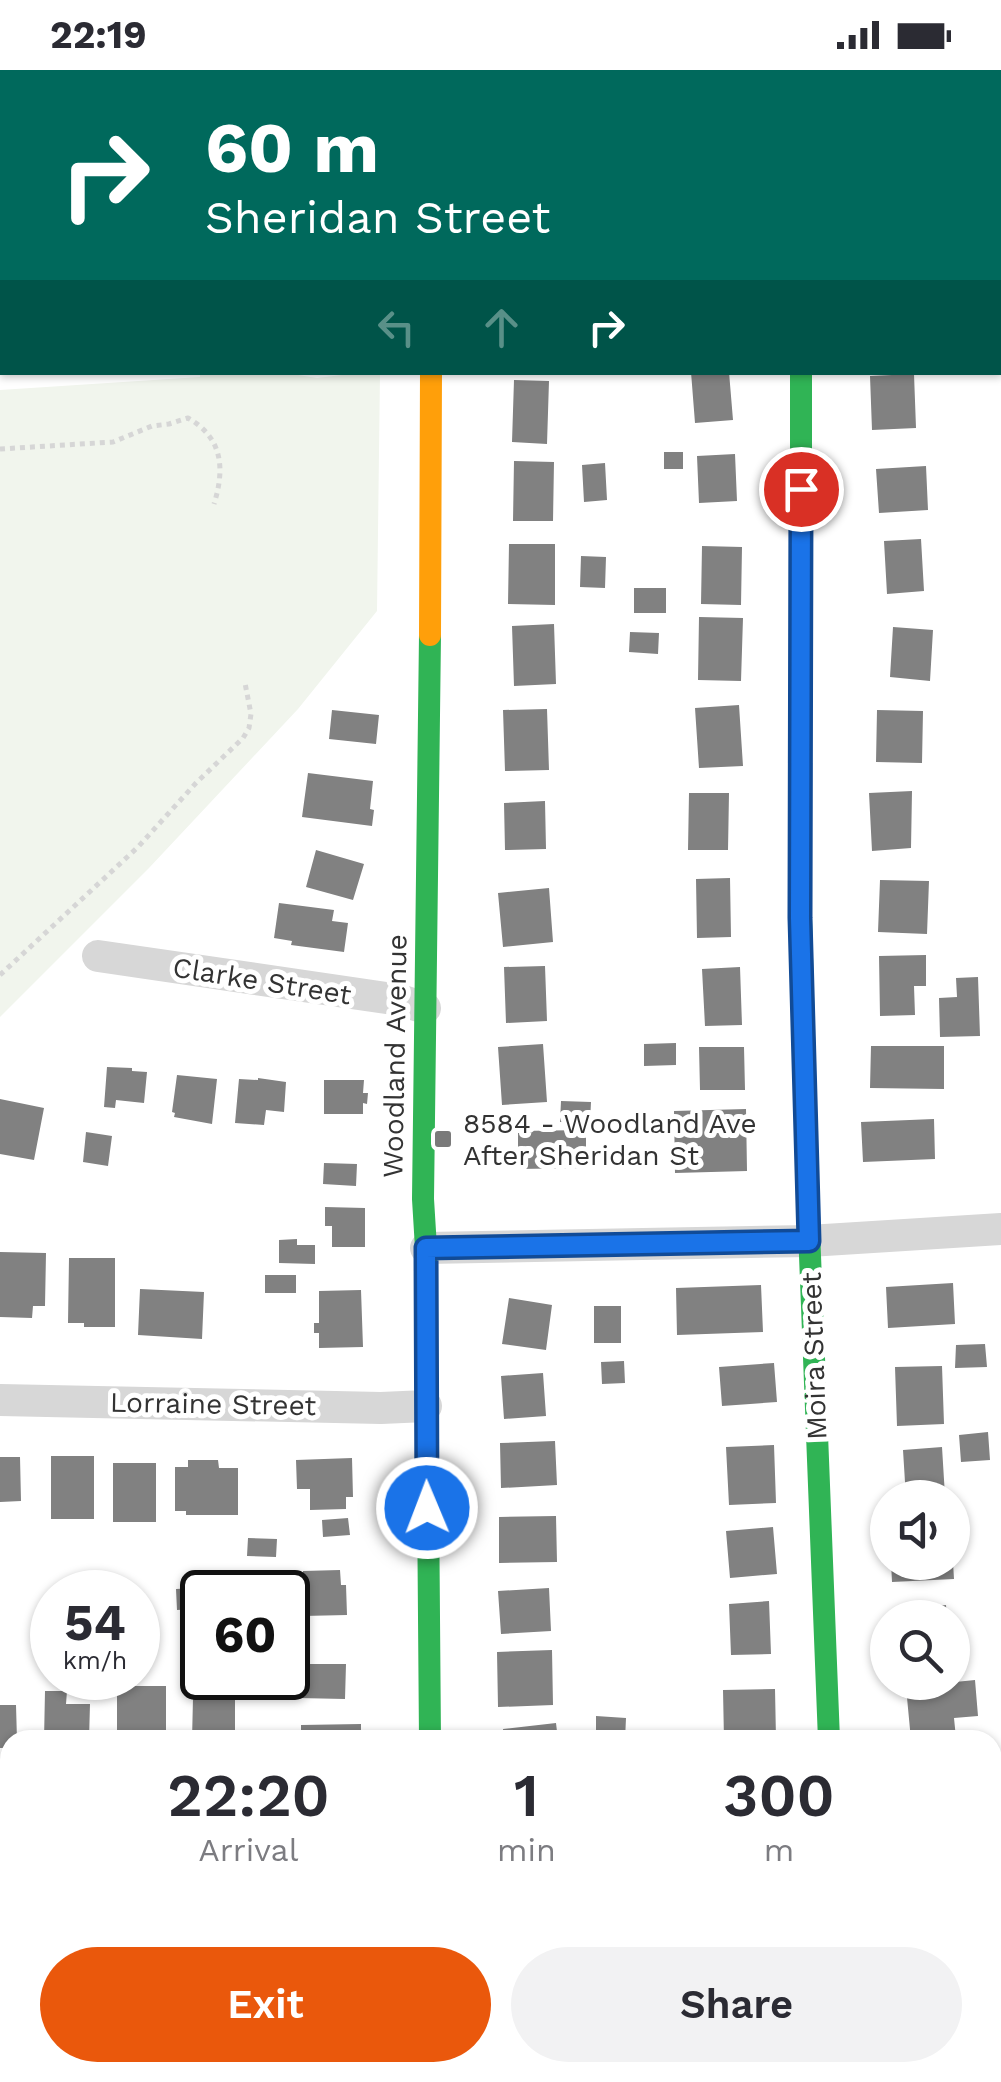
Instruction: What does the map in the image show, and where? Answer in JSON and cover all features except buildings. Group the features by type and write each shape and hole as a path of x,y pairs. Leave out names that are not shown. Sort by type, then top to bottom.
{"main road":[{"name":"Woodland Avenue","path":"430,1730 424,1199 431,375"},
{"name":"Moira Street","path":"801,375 800,918 829,1730"}],"street":[{"name":"Clarke Street","path":"98,956 400,1000 426,1008"},
{"path":"426,1248 809,1241 1001,1229"},
{"name":"Lorraine Street","path":"0,1400 426,1406"}],"path":[{"path":"0,449 113,442 152,426 188,418 204,426 222,470 214,504"},
{"path":"0,975 138,847 196,783 244,738 251,714 245,683"}],"shaded area":[{"path":"380,375 377,611 298,709 149,868 0,1017 0,390 200,377"}],"traffic: fast":[{"path":"801,375 801,918 829,1730"},
{"path":"430,635 423,1199 430,1730"}],"traffic: slow":[{"path":"430,635 431,375"}],"place":[{"name":"8584 - Woodland Ave After Sheridan St","path":"443,1139"}],"route":[{"path":"427,1508 426,1248 809,1241 800,918 801,489"}]}
